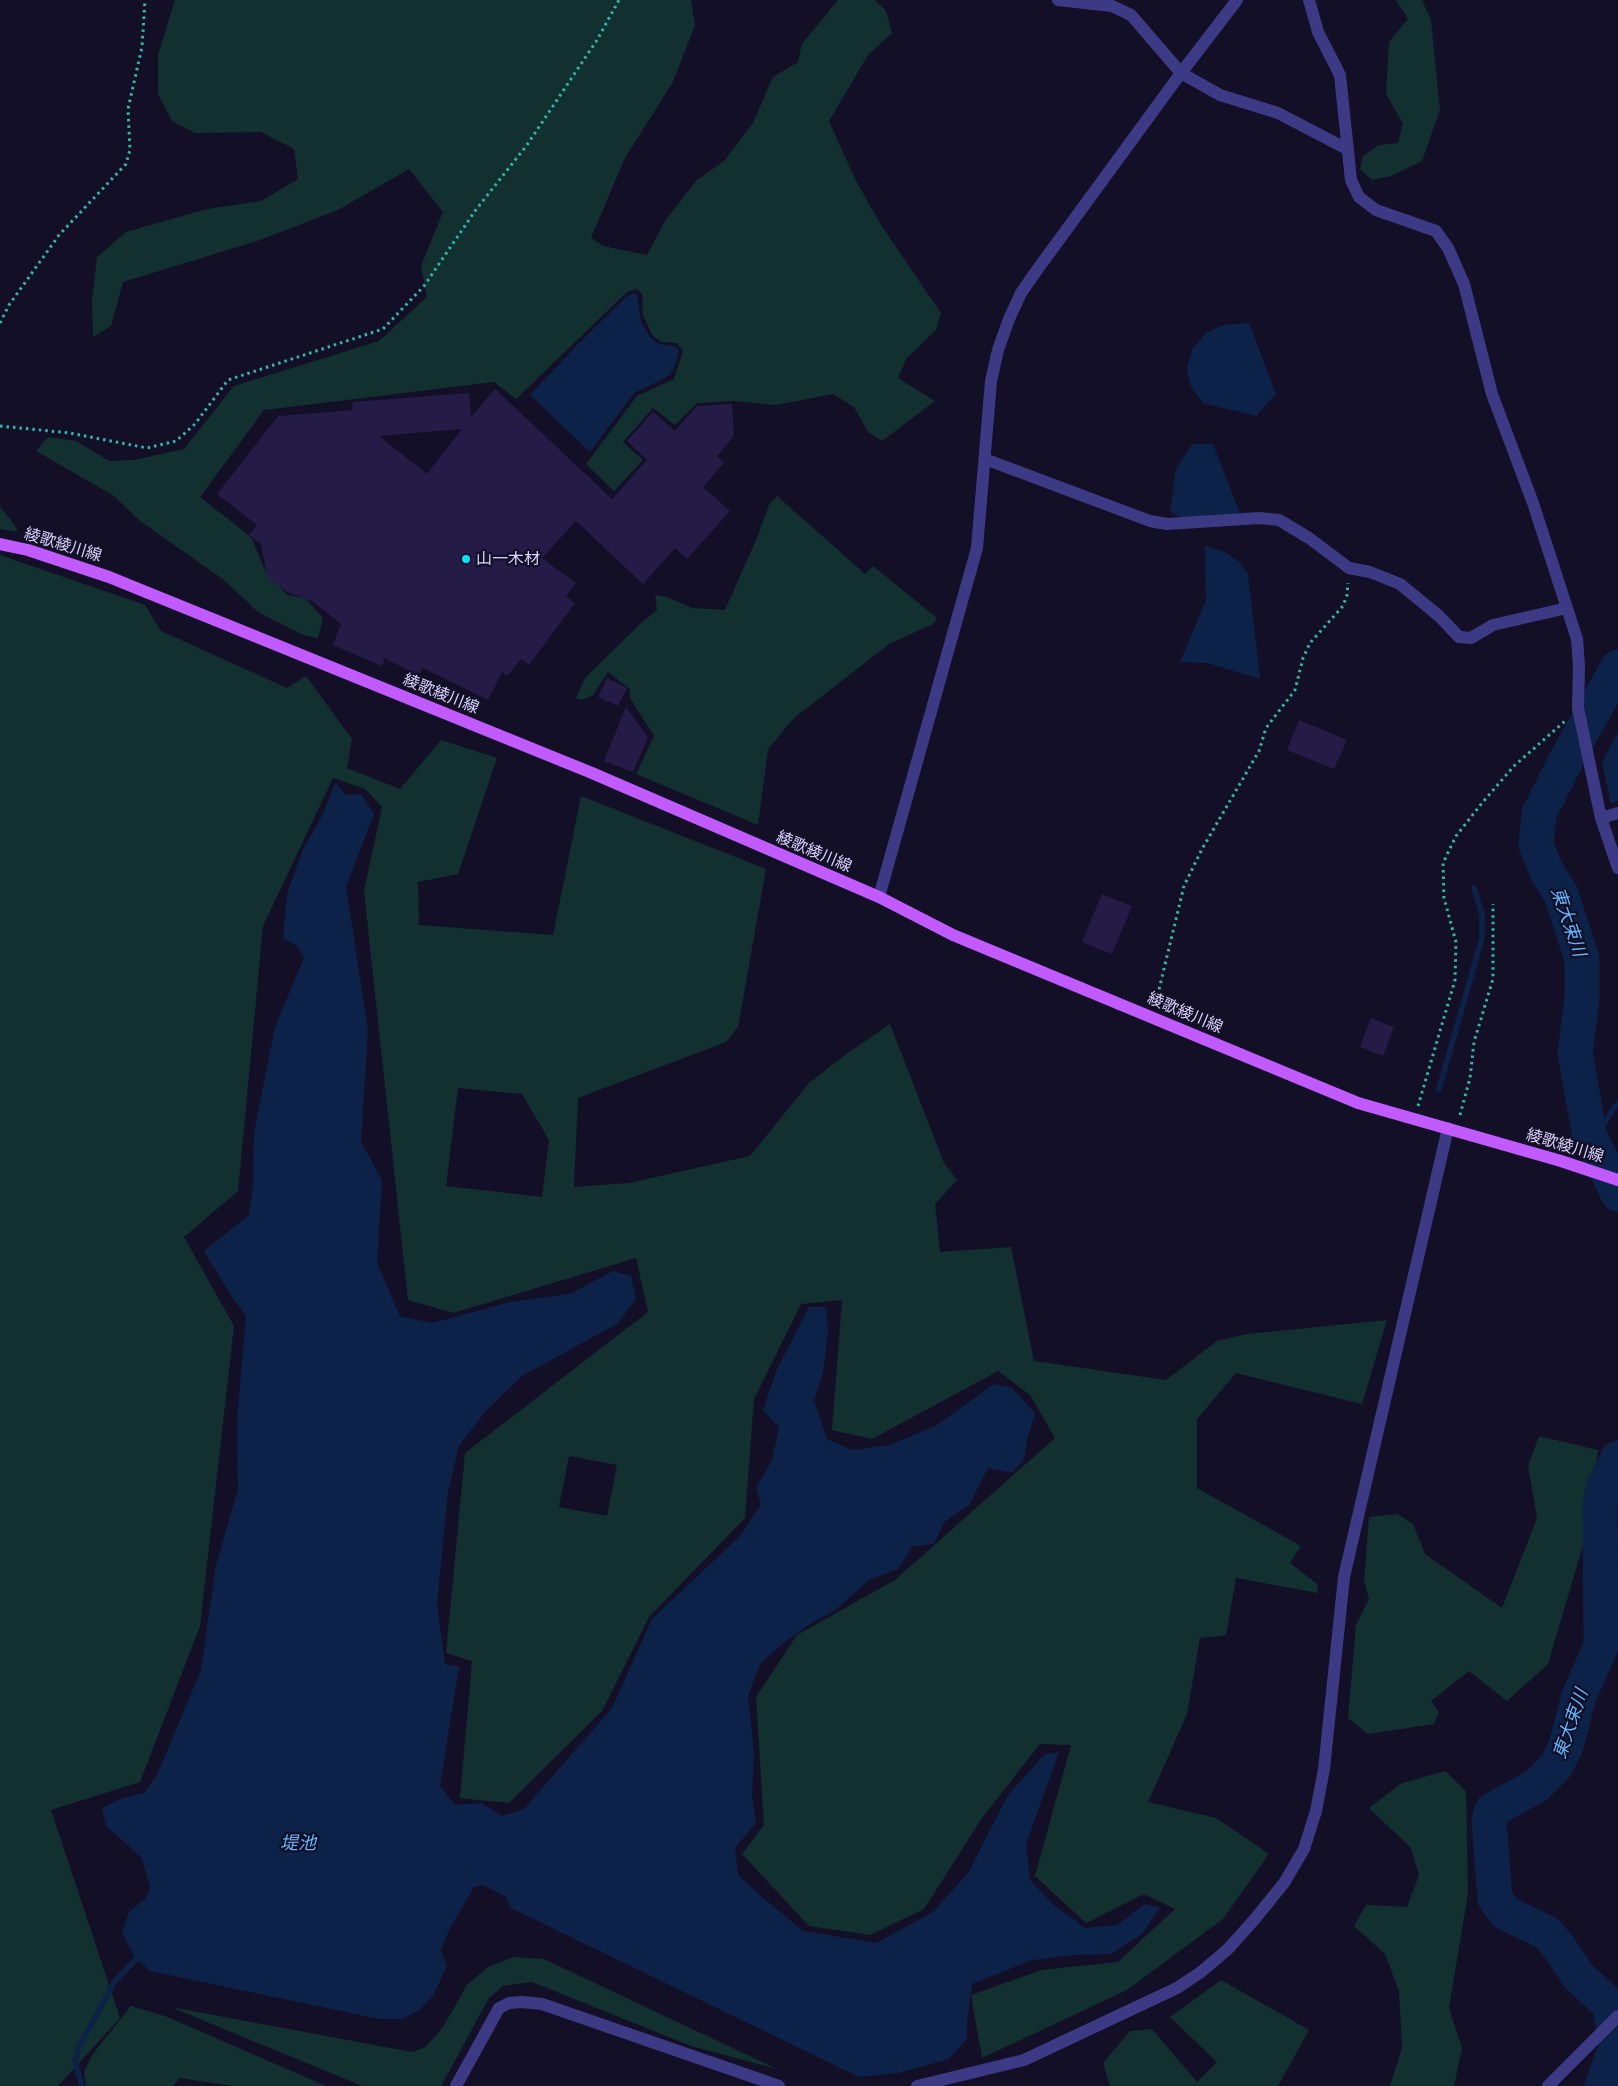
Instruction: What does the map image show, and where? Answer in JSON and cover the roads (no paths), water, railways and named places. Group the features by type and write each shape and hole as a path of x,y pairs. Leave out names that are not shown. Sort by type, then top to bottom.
{"main road":[{"name":"綾歌綾川線","path":"0,544 28,550 109,577 592,773 879,897 953,934 1358,1103 1561,1160 1618,1180"}],"street":[{"path":"1058,0 1112,6 1131,15 1181,73 1220,95 1278,113 1347,150"},
{"path":"879,897 977,548 993,373 998,350 1021,293 1181,73 1237,0"},
{"path":"1309,0 1318,32 1340,75 1351,180 1359,196 1376,210 1436,231 1448,248 1464,284 1492,394 1533,503 1578,648 1579,712 1601,818 1618,868"},
{"path":"986,459 1150,521 1167,524 1260,518 1279,520 1309,538 1349,568 1370,572 1400,584 1439,616 1459,637 1471,638 1492,625 1567,608"},
{"path":"1601,818 1618,813"},
{"path":"917,2086 1024,2060 1177,1988 1201,1972 1228,1949 1284,1883 1304,1849 1316,1811 1324,1769 1344,1577 1452,1130"},
{"path":"456,2086 499,2008 510,2003 522,2002 542,2004 779,2086"},
{"path":"1548,2086 1618,2016"}],"water":[{"path":"634,293 637,295 641,322 650,337 659,344 677,347 679,351 673,371 667,377 634,393 590,452 530,395 575,347 626,297"},
{"path":"1249,323 1276,394 1256,416 1203,403 1191,387 1187,367 1193,348 1206,333 1224,325"},
{"path":"1192,444 1213,444 1240,513 1181,518 1170,511 1176,469"},
{"path":"1205,546 1225,552 1239,562 1248,574 1260,679 1207,663 1180,662 1206,600"},
{"path":"1618,733 1618,801 1611,804 1602,762"},
{"name":"堤池","path":"335,783 346,795 361,794 374,814 346,887 368,1030 361,1142 382,1180 377,1263 400,1316 432,1323 510,1302 570,1294 613,1271 631,1276 636,1299 617,1324 522,1376 485,1412 459,1446 448,1492 437,1603 445,1664 459,1667 440,1786 455,1805 481,1803 502,1816 524,1809 612,1708 652,1619 740,1536 761,1504 756,1488 772,1460 779,1427 763,1410 777,1369 809,1307 826,1307 828,1332 823,1372 814,1401 827,1439 852,1450 890,1445 937,1425 994,1384 1012,1388 1035,1413 1027,1440 1024,1460 1012,1473 988,1468 969,1505 944,1522 934,1544 913,1546 898,1569 869,1580 834,1611 815,1621 783,1643 760,1664 748,1696 754,1752 752,1797 756,1823 735,1848 738,1875 803,1931 876,1943 933,1912 968,1873 1008,1795 1045,1754 1059,1752 1026,1844 1030,1880 1054,1905 1085,1928 1117,1925 1145,1904 1160,1908 1142,1934 1111,1954 1072,1955 1032,1960 972,1984 967,2022 967,2039 949,2059 898,2073 859,2077 511,1908 505,1896 483,1885 474,1887 449,1930 441,1950 447,1966 433,1996 419,2010 402,2019 379,2019 150,1971 135,1957 122,1933 129,1912 146,1898 150,1888 142,1858 106,1826 102,1808 123,1798 144,1793 157,1775 201,1670 216,1565 238,1489 237,1421 246,1316 204,1251 249,1215 253,1186 254,1133 275,1027 304,958 297,946 283,938 287,894 303,849 323,814"}],"waterway":[{"name":"東大束川","path":"1618,667 1565,762 1539,814 1536,845 1547,872 1561,894 1582,959 1582,999 1575,1053 1590,1137 1618,1194"},
{"path":"1439,1089 1482,938 1482,914 1474,888"},
{"path":"1590,1137 1604,1124 1618,1104"},
{"name":"東大束川","path":"1602,2086 1616,2047 1610,2005 1578,1976 1559,1947 1547,1933 1506,1913 1495,1899 1489,1821 1492,1810 1536,1786 1556,1766 1566,1746 1579,1696 1601,1646 1600,1505 1603,1488 1618,1458"},
{"path":"1602,1627 1618,1631"},
{"path":"82,2086 75,2062 78,2049 115,1981 141,1954"}],"place":[{"name":"山一木材","path":"466,559"}]}
